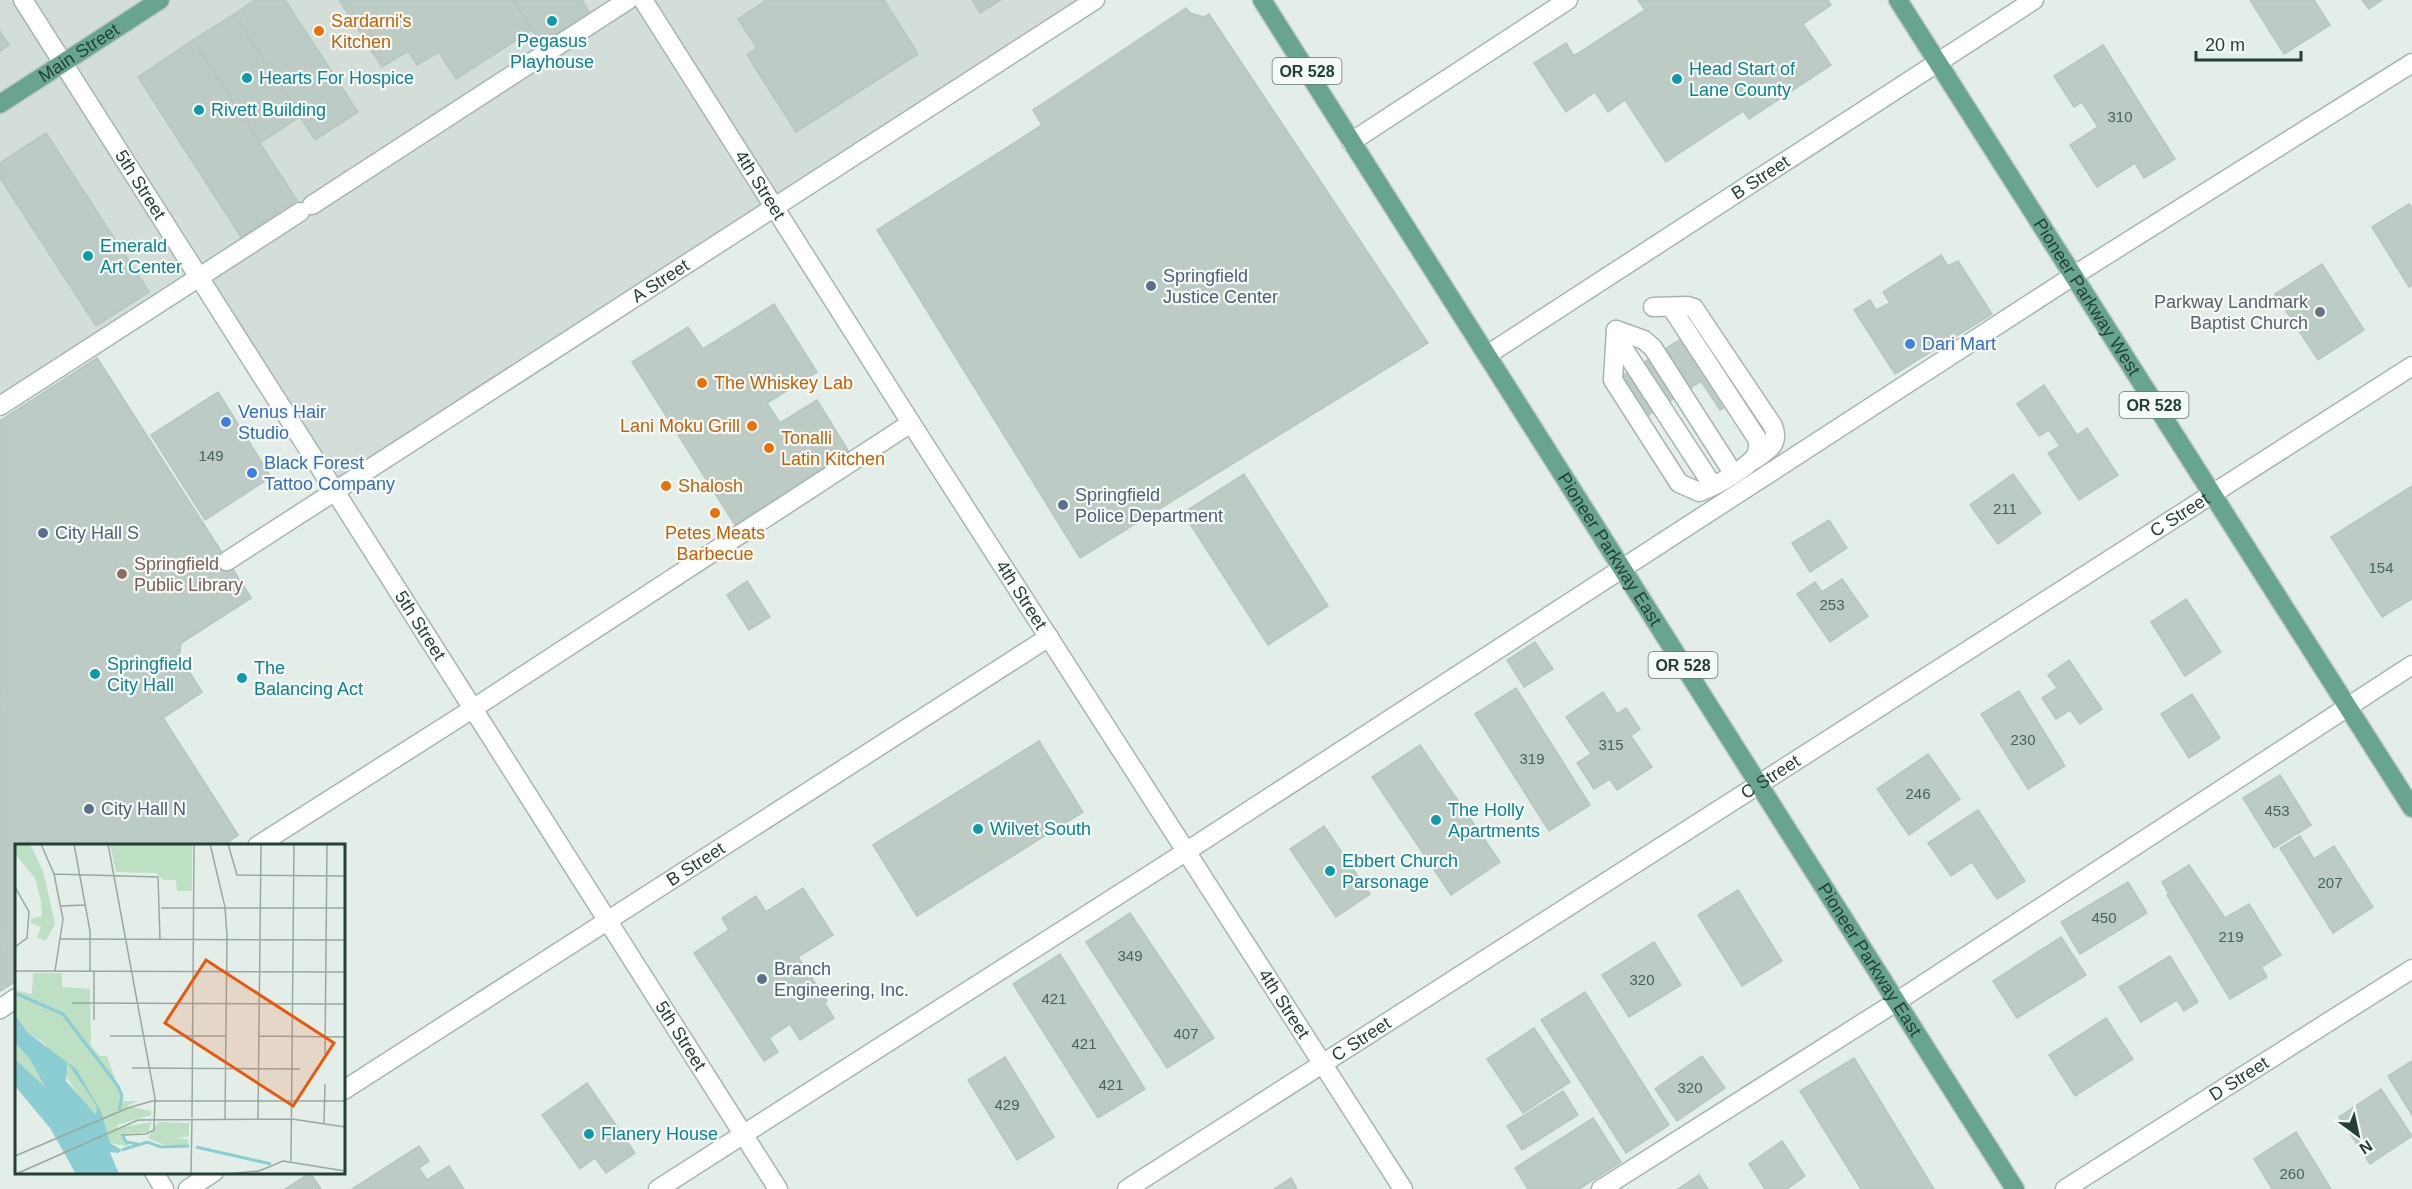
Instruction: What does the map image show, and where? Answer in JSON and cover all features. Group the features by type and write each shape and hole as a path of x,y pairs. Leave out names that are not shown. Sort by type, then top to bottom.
{"main road":[{"name":"Main Street","path":"0,104 160,0"},
{"name":"Pioneer Parkway East","path":"1262,0 2015,1189"},
{"name":"Pioneer Parkway West","path":"1898,0 2412,808"}],"street":[{"name":"5th Street","path":"23,0 778,1189"},
{"path":"0,406 628,0"},
{"name":"4th Street","path":"643,0 911,423 1403,1189"},
{"name":"A Street","path":"227,561 1095,0"},
{"path":"1351,142 1568,0"},
{"name":"B Street","path":"1487,355 2034,0"},
{"path":"658,1189 1623,570 2073,276 2412,63"},
{"path":"1616,330 1613,380 1679,483 1699,492 1713,486 1754,459 1759,451 1758,440 1752,428 1662,307"},
{"path":"1616,330 1644,340 1653,348 1733,473"},
{"path":"1616,330 1623,348 1713,486"},
{"name":"C Street","path":"1127,1189 2412,366"},
{"path":"259,844 474,708 911,423"},
{"name":"B Street","path":"345,1089 1049,637"},
{"path":"1601,1189 1896,1002 2412,665"},
{"name":"D Street","path":"2065,1189 2412,969"},
{"path":"0,1009 15,999"},
{"path":"155,1174 164,1189"},
{"path":"189,1189 212,1174"}],"shaded area":[{"path":"0,0 1098,0 336,490 200,278 0,406"}],"building":[{"path":"255,0 285,0 358,112 315,140 234,14"},
{"path":"339,0 514,0 532,30 456,79 439,52 417,65 408,51 382,67"},
{"name":"Pegasus Playhouse","path":"514,0 582,0 590,13 541,44"},
{"path":"767,0 884,0 918,54 796,132 747,55 757,48 738,19"},
{"path":"972,0 1001,0 980,13"},
{"name":"Head Start of Lane County","path":"1638,0 1828,0 1831,5 1803,24 1831,65 1749,119 1743,111 1666,162 1625,100 1608,112 1595,92 1566,112 1534,63 1566,43 1574,56 1645,10"},
{"path":"2250,0 2314,0 2330,25 2284,54"},
{"path":"2362,0 2382,0 2369,9"},
{"name":"Springfield Justice Center","path":"1186,8 1190,13 1204,17 1209,14 1428,343 1080,558 877,230 1042,125 1033,110"},
{"name":"Hearts For Hospice","path":"234,14 301,116 260,143 193,40"},
{"path":"0,31 9,45 0,51"},
{"name":"Rivett Building","path":"193,40 297,200 241,237 138,77"},
{"path":"2103,45 2175,159 2144,178 2135,163 2097,187 2070,145 2098,127 2082,102 2074,107 2054,76"},
{"name":"Emerald Art Center","path":"46,133 149,292 96,326 0,178 0,163"},
{"path":"2409,204 2412,208 2412,285 2409,287 2372,227"},
{"name":"Dari Mart","path":"1941,255 1948,266 1958,261 1992,314 1895,374 1854,310 1870,300 1876,310 1890,303 1883,292"},
{"name":"Parkway Landmark Baptist Church","path":"2322,264 2364,330 2318,360 2275,294"},
{"path":"774,304 817,372 767,403 780,423 817,400 849,452 735,525 632,362 688,327 703,349"},
{"path":"1703,325 1747,394 1720,410 1701,381 1644,418 1619,378"},
{"name":"Springfield City Hall","path":"97,358 251,598 181,643 179,656 202,692 163,718 238,835 225,844 15,844 15,982 0,991 0,421"},
{"name":"Springfield City Hall","path":"97,358 251,598 181,643 179,656 202,692 163,718 238,835 225,844 15,844 15,982 0,991 0,421"},
{"path":"2044,385 2077,435 2087,428 2118,475 2079,500 2048,453 2060,446 2049,430 2039,436 2017,404"},
{"path":"218,392 271,477 205,520 151,435"},
{"path":"1244,474 1328,606 1268,645 1183,513"},
{"path":"2013,474 2041,513 1998,544 1970,505"},
{"path":"2412,486 2412,599 2382,617 2331,537"},
{"path":"1829,520 1847,548 1810,572 1792,543"},
{"path":"1842,579 1868,616 1830,642 1797,594 1815,582 1822,592"},
{"path":"747,581 770,617 749,630 727,595"},
{"path":"2186,599 2221,652 2185,676 2151,622"},
{"path":"1535,642 1553,669 1524,687 1507,660"},
{"path":"2069,660 2102,709 2080,724 2070,710 2056,719 2042,698 2057,688 2048,675"},
{"path":"1516,688 1590,805 1549,831 1475,714"},
{"path":"2019,691 2065,766 2028,789 1981,714"},
{"path":"1603,692 1617,714 1626,708 1640,729 1631,736 1652,767 1617,790 1610,779 1594,789 1577,763 1591,754 1566,717"},
{"path":"2192,694 2220,738 2189,758 2161,714"},
{"name":"Wilvet South","path":"1039,741 1083,812 917,916 873,845"},
{"name":"The Holly Apartments","path":"1420,745 1500,862 1451,895 1372,777"},
{"path":"1928,754 1960,799 1909,835 1877,789"},
{"path":"2280,775 2311,825 2274,848 2243,798"},
{"path":"1978,810 2025,881 1997,899 1972,862 1951,876 1928,843"},
{"name":"Ebbert Church Parsonage","path":"1324,826 1370,894 1336,917 1290,849"},
{"path":"2300,836 2314,859 2334,846 2373,907 2333,933 2280,848"},
{"path":"2189,865 2225,918 2249,904 2281,955 2261,967 2267,977 2230,999 2167,895 2169,894 2162,882"},
{"path":"2128,882 2147,913 2080,954 2061,922"},
{"name":"Branch Engineering, Inc.","path":"803,888 833,935 798,957 827,1001 824,1002 834,1018 800,1040 790,1024 769,1038 778,1052 764,1061 694,953 729,930 722,918 756,896 766,912"},
{"path":"1738,890 1782,961 1742,986 1698,915"},
{"path":"1130,913 1214,1038 1167,1068 1086,942"},
{"path":"2061,937 2086,975 2017,1018 1993,981"},
{"path":"1654,942 1681,985 1629,1017 1602,975"},
{"path":"1060,954 1145,1089 1098,1118 1013,984"},
{"path":"2170,956 2198,1002 2184,1011 2177,1000 2141,1022 2119,987"},
{"path":"1585,992 1669,1125 1626,1153 1541,1020"},
{"path":"2106,1018 2133,1059 2075,1096 2049,1055"},
{"path":"1534,1028 1570,1082 1523,1113 1487,1059"},
{"path":"1702,1056 1725,1088 1677,1121 1655,1089"},
{"path":"1005,1057 1054,1137 1017,1160 968,1080"},
{"path":"1854,1058 1934,1189 1861,1189 1800,1091"},
{"path":"2412,1061 2412,1115 2388,1076"},
{"name":"Flanery House","path":"587,1083 635,1153 606,1173 595,1158 580,1169 542,1115"},
{"path":"2381,1089 2412,1136 2370,1164 2339,1117"},
{"path":"1563,1091 1578,1115 1522,1150 1507,1126"},
{"path":"1593,1118 1621,1162 1579,1189 1528,1189 1515,1168"},
{"path":"2296,1132 2331,1189 2272,1189 2254,1159"},
{"path":"1782,1141 1805,1176 1787,1189 1765,1189 1749,1164"},
{"path":"419,1146 429,1161 419,1168 427,1180 449,1166 464,1189 352,1189"},
{"path":"311,1174 321,1189 285,1189"},
{"path":"1699,1175 1708,1189 1678,1189"},
{"path":"1291,1178 1297,1189 1274,1189"}],"tunnel":[{"path":"0,706 227,561"},
{"path":"0,930 15,954"}],"place":[{"name":"Pegasus Playhouse","path":"552,21"},
{"name":"Sardarni's Kitchen","path":"319,31"},
{"name":"Hearts For Hospice","path":"247,78"},
{"name":"Head Start of Lane County","path":"1677,79"},
{"name":"Rivett Building","path":"199,110"},
{"name":"Emerald Art Center","path":"88,256"},
{"name":"Springfield Justice Center","path":"1151,286"},
{"name":"Parkway Landmark Baptist Church","path":"2320,312"},
{"name":"Dari Mart","path":"1910,344"},
{"name":"The Whiskey Lab","path":"702,383"},
{"name":"Venus Hair Studio","path":"226,422"},
{"name":"Lani Moku Grill","path":"752,426"},
{"name":"Tonalli Latin Kitchen","path":"769,448"},
{"name":"Black Forest Tattoo Company","path":"252,473"},
{"name":"Shalosh","path":"666,486"},
{"name":"Springfield Police Department","path":"1063,505"},
{"name":"Petes Meats Barbecue","path":"715,513"},
{"name":"City Hall S","path":"43,533"},
{"name":"Springfield Public Library","path":"122,574"},
{"name":"Springfield City Hall","path":"95,674"},
{"name":"The Balancing Act","path":"242,678"},
{"name":"City Hall N","path":"89,809"},
{"name":"The Holly Apartments","path":"1436,820"},
{"name":"Wilvet South","path":"978,829"},
{"name":"Ebbert Church Parsonage","path":"1330,871"},
{"name":"Branch Engineering, Inc.","path":"762,979"},
{"name":"Flanery House","path":"589,1134"}]}
